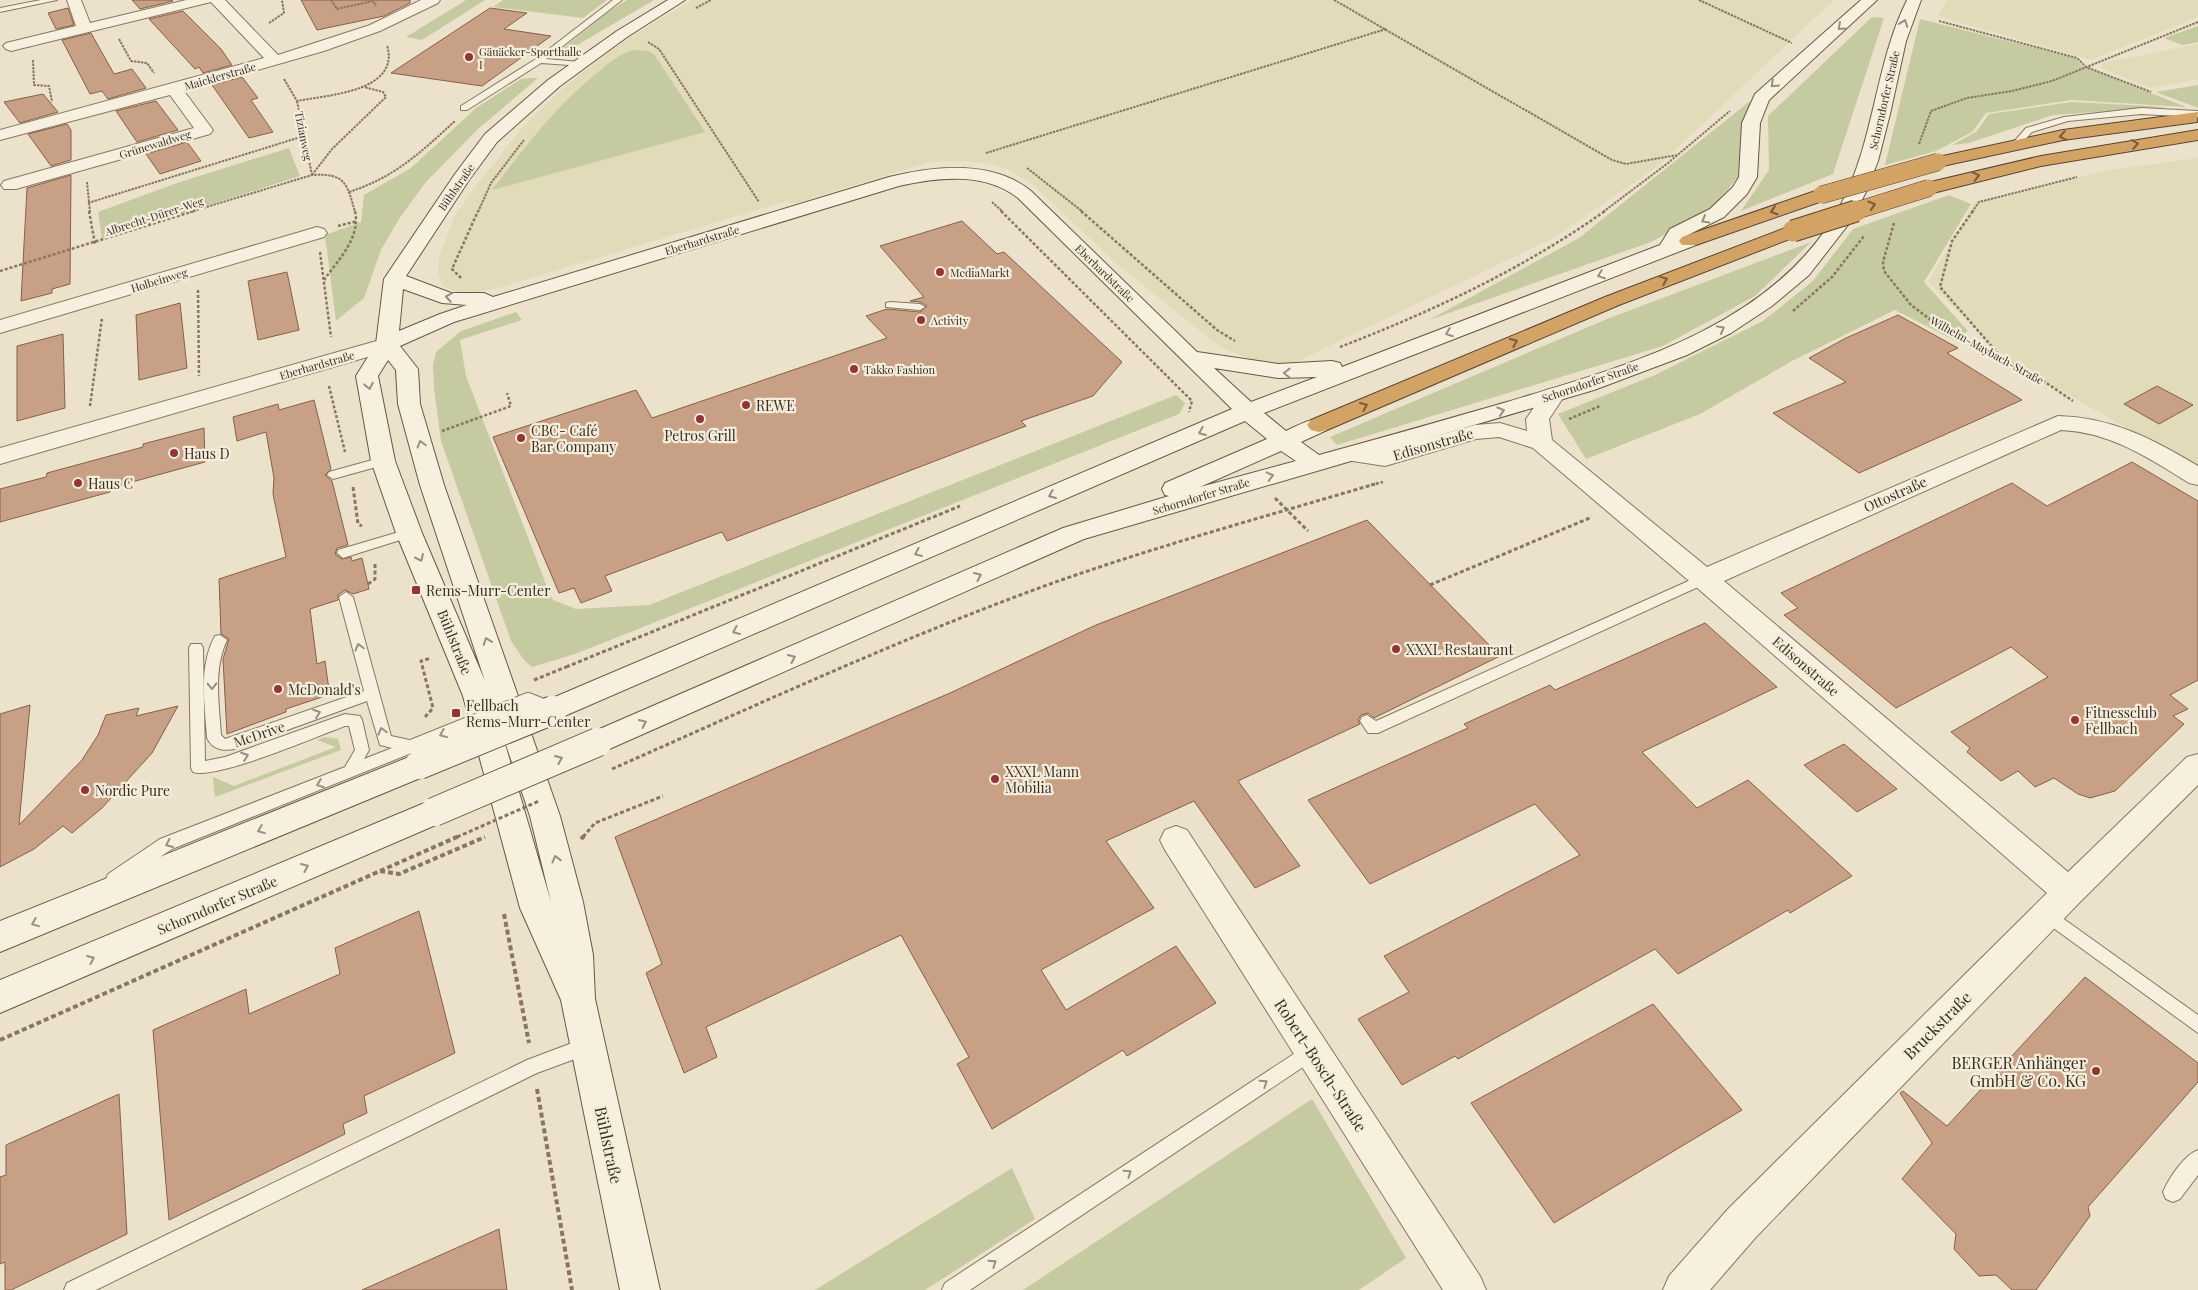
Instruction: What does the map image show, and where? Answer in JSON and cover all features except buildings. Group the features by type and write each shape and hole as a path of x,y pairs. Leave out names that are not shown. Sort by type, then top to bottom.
{"highway":[{"path":"1689,241 1820,195 1938,162 2016,144 2198,115"},
{"path":"1319,425 1612,301 1793,231 1929,188 2041,161 2198,136"}],"main road":[{"path":"74,0 85,29"},
{"path":"11,46 205,0"},
{"path":"217,0 274,61"},
{"name":"Maicklerstraße","path":"0,135 274,61 375,28 433,0"},
{"name":"Bühlstraße","path":"578,1000 536,908 477,696 410,533 383,461 367,376 387,344 394,279 461,178 491,138 509,120 580,64 622,34 678,0"},
{"path":"1663,251 1677,233 1717,213 1740,190 1748,177 1751,123 1761,98 1794,66 1812,53 1870,0"},
{"name":"Schorndorfer Straße","path":"0,997 598,742 1072,534 1256,479 1354,455 1554,395 1678,352 1702,340 1756,308 1803,270 1835,232 1867,168 1898,41 1914,0"},
{"name":"Grünewaldweg","path":"10,185 204,130 170,90"},
{"name":"Eberhardstraße","path":"0,456 387,344 447,318 895,181 924,174 953,172 993,178 1012,184 1246,412 1282,441 1316,464"},
{"name":"Holbeinweg","path":"0,327 317,233"},
{"path":"0,937 70,909 417,755 553,710 580,699 1246,412 1689,241"},
{"path":"394,279 449,298 477,300 532,292"},
{"name":"Bühlstraße","path":"387,344 406,368 409,404 432,484 503,687 545,816 567,902 576,955 578,1000 640,1290"},
{"path":"1190,356 1275,372 1293,373 1387,357"},
{"path":"1541,443 1537,419 1554,395"},
{"name":"Ottostraße","path":"1704,579 2048,426 2067,423 2090,425"},
{"path":"1072,534 1319,425"},
{"path":"2090,425 2133,438 2198,477"},
{"name":"Edisonstraße","path":"1354,455 1385,458 1475,432 1500,430 1541,443 1704,579 2058,903"},
{"name":"Bruckstraße","path":"1683,1290 1742,1223 2058,903 2198,766"},
{"name":"Robert-Bosch-Straße","path":"1176,840 1466,1290"},
{"path":"0,1013 46,978"}],"lane":[{"path":"0,10 53,0"},
{"path":"464,108 539,61 618,0"},
{"path":"539,61 580,64"},
{"path":"890,305 920,308"},
{"path":"333,475 383,461"},
{"path":"343,553 410,533"},
{"path":"1367,721 1373,729 1704,579"},
{"path":"346,597 385,741 417,755"},
{"name":"McDrive","path":"220,640 214,648 212,674 214,738 223,745 235,743 372,694"},
{"path":"196,648 198,768 226,764 345,720 356,720 362,750 350,773"},
{"path":"70,909 166,844 350,773 417,755"},
{"path":"2058,903 2198,1025"},
{"path":"74,1290 533,1066 588,1046"},
{"path":"952,1290 1312,1051"},
{"path":"2173,1192 2198,1159"}],"path":[{"path":"247,31 281,16 284,9 282,0"},
{"path":"331,0 337,9 373,1 380,11 398,18"},
{"path":"694,10 711,0"},
{"path":"1334,0 1612,160 1626,164 1678,155 1559,242 1408,321 1336,348"},
{"path":"1699,0 1800,46"},
{"path":"1939,21 2077,58 2086,67 2157,94"},
{"path":"1918,146 1931,111 1967,98 2012,91 2052,81 2198,22"},
{"path":"111,23 131,62 147,63 170,90"},
{"name":"Tizianweg","path":"297,100 364,87 383,74 391,54 386,43 375,28"},
{"path":"994,156 986,153 1386,29"},
{"path":"642,39 659,49 772,218"},
{"path":"31,42 34,85 49,86 56,121"},
{"name":"Tizianweg","path":"274,61 297,100 312,175 340,176 348,184 357,221 347,247 323,280"},
{"path":"312,175 332,148 386,97 383,92 364,87"},
{"path":"88,203 304,136"},
{"path":"464,283 452,269 491,183 526,138"},
{"path":"87,164 88,203 95,244"},
{"path":"1020,165 1033,170 1217,330 1241,345"},
{"name":"Albrecht-Dürer-Weg","path":"0,271 95,244 312,175"},
{"path":"2003,360 1940,287 1952,240 1979,202 2078,177"},
{"path":"990,199 1192,401 1188,415"},
{"name":"Wilhelm-Maybach-Straße","path":"1896,214 1884,262 1884,272 1911,305 1931,320 2039,378 2071,399 2087,416 2090,425"},
{"path":"317,233 331,337"},
{"path":"198,268 199,382"},
{"path":"88,414 105,296"},
{"path":"434,433 511,406 507,393"},
{"path":"566,666 969,502"},
{"path":"610,770 917,635 1137,553 1286,508 1308,531"},
{"path":"1430,585 1586,520"},
{"path":"368,584 375,579"},
{"path":"433,708 420,662 431,658 435,667"},
{"path":"595,823 663,796"},
{"path":"0,1040 548,797"},
{"path":"481,817 489,844"},
{"path":"380,871 399,874 486,836"},
{"path":"504,912 572,1290"}],"shaded area":[{"path":"692,0 1834,0 1657,167 1553,238 1288,366 1263,364 1220,347 1118,265 1032,184 1010,170 992,164 965,161 930,162 793,204 787,201 498,288 468,293 451,290 443,286 438,275 439,257 454,217 520,130 566,85 627,39"},
{"path":"1947,0 2198,0 2198,17 2091,60 1937,16"},
{"path":"2198,44 2198,79 2151,88 2101,68 2103,63"},
{"path":"2198,158 2198,469 2008,360 1928,282 1974,203 2104,171"}],"green space":[{"path":"466,0 485,0 422,40 406,37"},
{"path":"503,0 607,0 583,18 493,7"},
{"path":"627,0 654,0 574,47 561,50 605,14"},
{"path":"1872,17 1884,18 1833,174 1741,211 1769,170 1768,116"},
{"path":"1920,19 2075,58 2082,66 1954,89 2083,66 2186,107 2071,100 1986,113 1972,132 1936,151 1885,165"},
{"path":"2198,26 2198,42 2182,45 2164,38"},
{"path":"632,50 647,51 654,54 705,132 492,190 528,143 567,100 609,63"},
{"path":"538,78 477,130 425,183 399,219 381,250 364,298 336,321 325,235 361,222 364,195 411,168 476,108 521,79"},
{"path":"2198,85 2198,108 2156,92"},
{"path":"1750,101 1738,177 1713,208 1651,242 1429,320 1579,238"},
{"path":"2071,102 2167,107 2053,115 1969,143 1952,145 1976,132 1989,114"},
{"path":"289,148 300,176 102,239 98,212 177,183"},
{"path":"1949,195 1971,204 1924,282 1968,331 1954,340 1895,310 1792,361 1700,414 1586,459 1558,414 1655,375 1763,321 1813,281 1853,229"},
{"path":"1811,242 1755,296 1663,346 1337,445 1330,437 1607,319"},
{"path":"516,312 522,320 460,340 466,376 549,592 553,600 576,609 649,605 1176,395 1185,403 1179,414 575,654 532,667 524,660 511,641 441,441 434,388 433,364 436,352 461,331"},
{"path":"325,737 338,739 341,750 215,797 213,777 234,786 336,747 317,740"},
{"path":"1312,1099 1406,1258 1359,1290 1023,1290"},
{"path":"1012,1168 1035,1219 925,1290 815,1290"}],"place":[{"name":"Gäuäcker-Sporthalle I","path":"469,57"},
{"name":"MediaMarkt","path":"940,272"},
{"name":"Activity","path":"921,320"},
{"name":"Takko Fashion","path":"854,369"},
{"name":"REWE","path":"746,405"},
{"name":"Petros Grill","path":"700,419"},
{"name":"CBC- Café Bar Company","path":"521,438"},
{"name":"Haus D","path":"174,453"},
{"name":"Haus C","path":"78,483"},
{"name":"Rems-Murr-Center","path":"416,590"},
{"name":"XXXL Restaurant","path":"1396,649"},
{"name":"McDonald's","path":"278,689"},
{"name":"Fellbach Rems-Murr-Center","path":"456,713"},
{"name":"Fitnessclub Fellbach","path":"2075,720"},
{"name":"XXXL Mann Mobilia","path":"995,779"},
{"name":"Nordic Pure","path":"85,790"},
{"name":"BERGER Anhänger GmbH & Co. KG","path":"2096,1071"}]}
